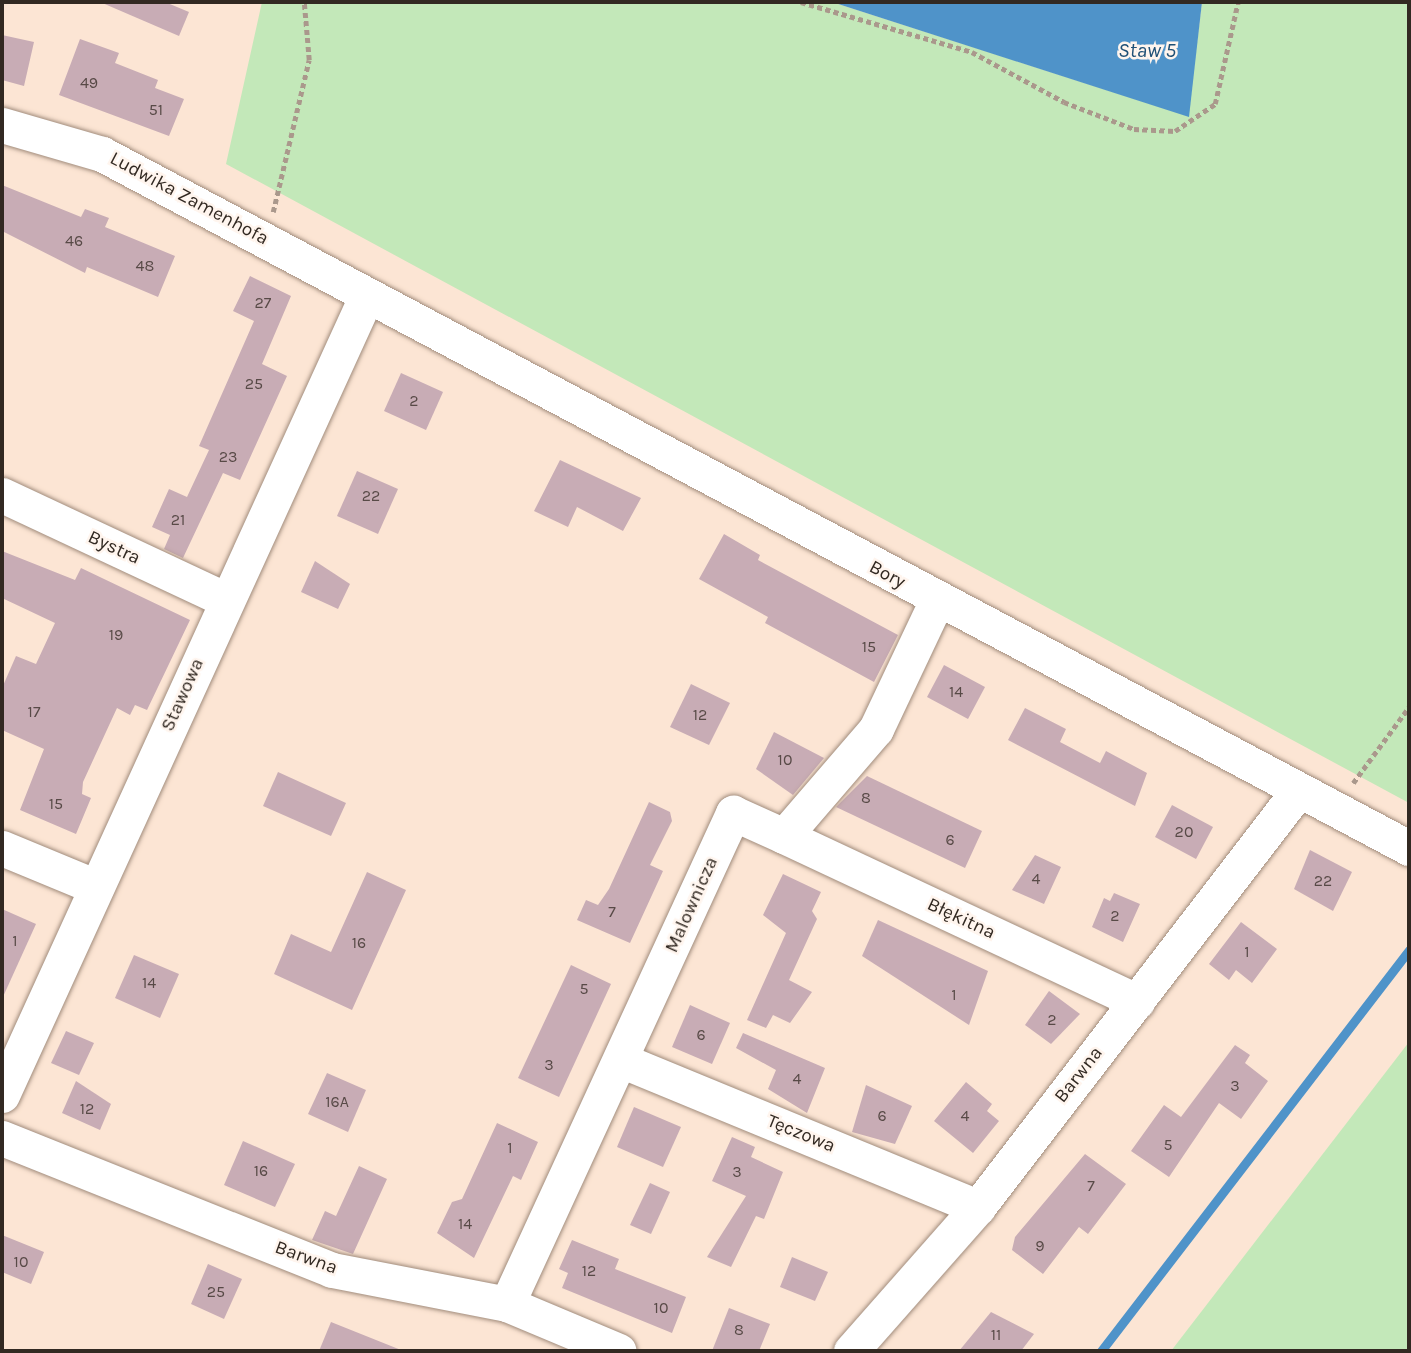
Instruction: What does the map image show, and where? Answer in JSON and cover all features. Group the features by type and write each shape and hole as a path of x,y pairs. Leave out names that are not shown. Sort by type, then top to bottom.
{"street":[{"name":"Ludwika Zamenhofa","path":"2,124 102,154 367,295"},
{"name":"Stawowa","path":"2,1095 367,295"},
{"name":"Bory","path":"367,295 936,602 1409,848"},
{"name":"Bystra","path":"2,495 226,600"},
{"path":"784,836 876,729 936,602"},
{"name":"Barwna","path":"851,1351 978,1207 1298,791"},
{"name":"Malownicza","path":"507,1304 624,1061 733,813 784,836"},
{"name":"Błękitna","path":"784,836 1137,1001"},
{"path":"2,848 96,887"},
{"name":"Tęczowa","path":"624,1061 978,1207"},
{"name":"Barwna","path":"2,1138 332,1270 507,1304 619,1351"}],"path":[{"path":"266,240 309,60 304,2"},
{"path":"801,2 972,52 1064,103 1134,129 1175,131 1215,104 1238,2"},
{"path":"1334,809 1409,706"}],"green space":[{"path":"262,2 832,2 1188,116 1202,2 1409,2 1409,803 226,164"},
{"path":"1409,1042 1409,1351 1171,1351"}],"water":[{"name":"Staw 5","path":"832,2 1202,2 1189,117"}],"building":[{"path":"100,2 165,2 189,12 179,36"},
{"path":"2,35 34,42 24,86 2,80"},
{"path":"80,39 119,53 115,63 158,80 155,88 184,99 169,136 59,95"},
{"path":"2,185 81,217 85,209 109,218 105,227 175,256 158,297 87,267 85,273 2,231"},
{"path":"250,276 291,296 262,364 287,376 240,480 223,473 183,558 164,549 170,535 152,527 169,489 187,497 209,450 199,446 254,321 233,311"},
{"path":"401,373 443,392 426,430 384,411"},
{"path":"560,460 641,498 623,531 577,507 568,527 534,511"},
{"path":"357,471 398,489 378,534 337,516"},
{"path":"724,534 760,555 758,560 898,635 874,682 765,623 768,617 699,579"},
{"path":"2,551 75,580 81,568 190,620 147,710 135,705 130,715 117,708 83,782 82,794 91,798 76,834 20,810 44,749 2,730 2,688 16,656 36,664 55,623 2,598"},
{"path":"315,561 350,584 338,609 301,592"},
{"path":"944,665 985,687 968,719 927,697"},
{"path":"691,684 730,703 709,745 670,727"},
{"path":"1025,708 1066,729 1060,742 1100,763 1106,751 1147,773 1135,806 1008,740"},
{"path":"774,732 824,758 793,795 756,769"},
{"path":"278,772 346,803 331,836 263,806"},
{"path":"867,776 982,831 965,868 836,807"},
{"path":"649,802 670,812 672,821 650,865 663,871 630,943 577,920 586,900 598,905 609,889"},
{"path":"1172,805 1213,827 1196,859 1155,837"},
{"path":"1310,850 1352,872 1333,911 1294,889"},
{"path":"1035,855 1061,867 1044,904 1012,890"},
{"path":"367,872 406,890 352,1010 274,974 291,934 331,952"},
{"path":"783,874 821,892 812,911 817,919 789,980 812,992 790,1023 773,1015 766,1028 747,1020 786,933 763,915"},
{"path":"1114,893 1140,904 1123,942 1092,927 1104,898 1110,901"},
{"path":"2,909 36,924 2,999"},
{"path":"878,920 988,971 969,1025 862,956"},
{"path":"1241,922 1277,949 1252,983 1236,970 1229,980 1209,964"},
{"path":"134,955 179,974 160,1018 115,998"},
{"path":"571,965 611,984 559,1097 518,1078"},
{"path":"1049,991 1080,1014 1051,1044 1025,1025"},
{"path":"690,1005 730,1023 712,1064 672,1047"},
{"path":"66,1031 94,1043 79,1075 51,1063"},
{"path":"743,1033 825,1068 807,1113 768,1089 776,1070 736,1048"},
{"path":"1235,1045 1250,1055 1245,1063 1268,1081 1241,1119 1219,1103 1169,1177 1131,1151 1164,1105 1181,1117"},
{"path":"327,1073 366,1090 348,1132 308,1114"},
{"path":"76,1081 111,1104 100,1130 62,1113"},
{"path":"966,1082 992,1104 987,1111 999,1121 973,1153 934,1121"},
{"path":"866,1085 912,1106 895,1144 852,1132"},
{"path":"634,1107 681,1127 663,1167 617,1147"},
{"path":"497,1123 538,1142 521,1180 513,1176 474,1258 437,1233 452,1202 462,1199"},
{"path":"732,1137 755,1147 751,1157 783,1172 764,1219 756,1216 731,1267 707,1257 746,1196 712,1181"},
{"path":"243,1141 295,1164 275,1207 224,1185"},
{"path":"1085,1154 1126,1184 1088,1234 1079,1227 1043,1274 1012,1250 1015,1237"},
{"path":"359,1166 387,1179 353,1254 312,1240 325,1211 336,1216"},
{"path":"650,1183 670,1192 651,1234 630,1225"},
{"path":"2,1235 44,1252 31,1284 2,1272"},
{"path":"572,1240 619,1259 615,1269 686,1297 672,1333 562,1288 568,1273 559,1269"},
{"path":"792,1257 828,1272 815,1301 780,1287"},
{"path":"208,1264 242,1279 224,1319 191,1304"},
{"path":"729,1308 770,1324 759,1351 712,1351"},
{"path":"991,1312 1034,1334 1021,1351 959,1351"},
{"path":"331,1322 401,1350 319,1351"}],"waterway":[{"path":"1101,1351 1409,950"}]}
